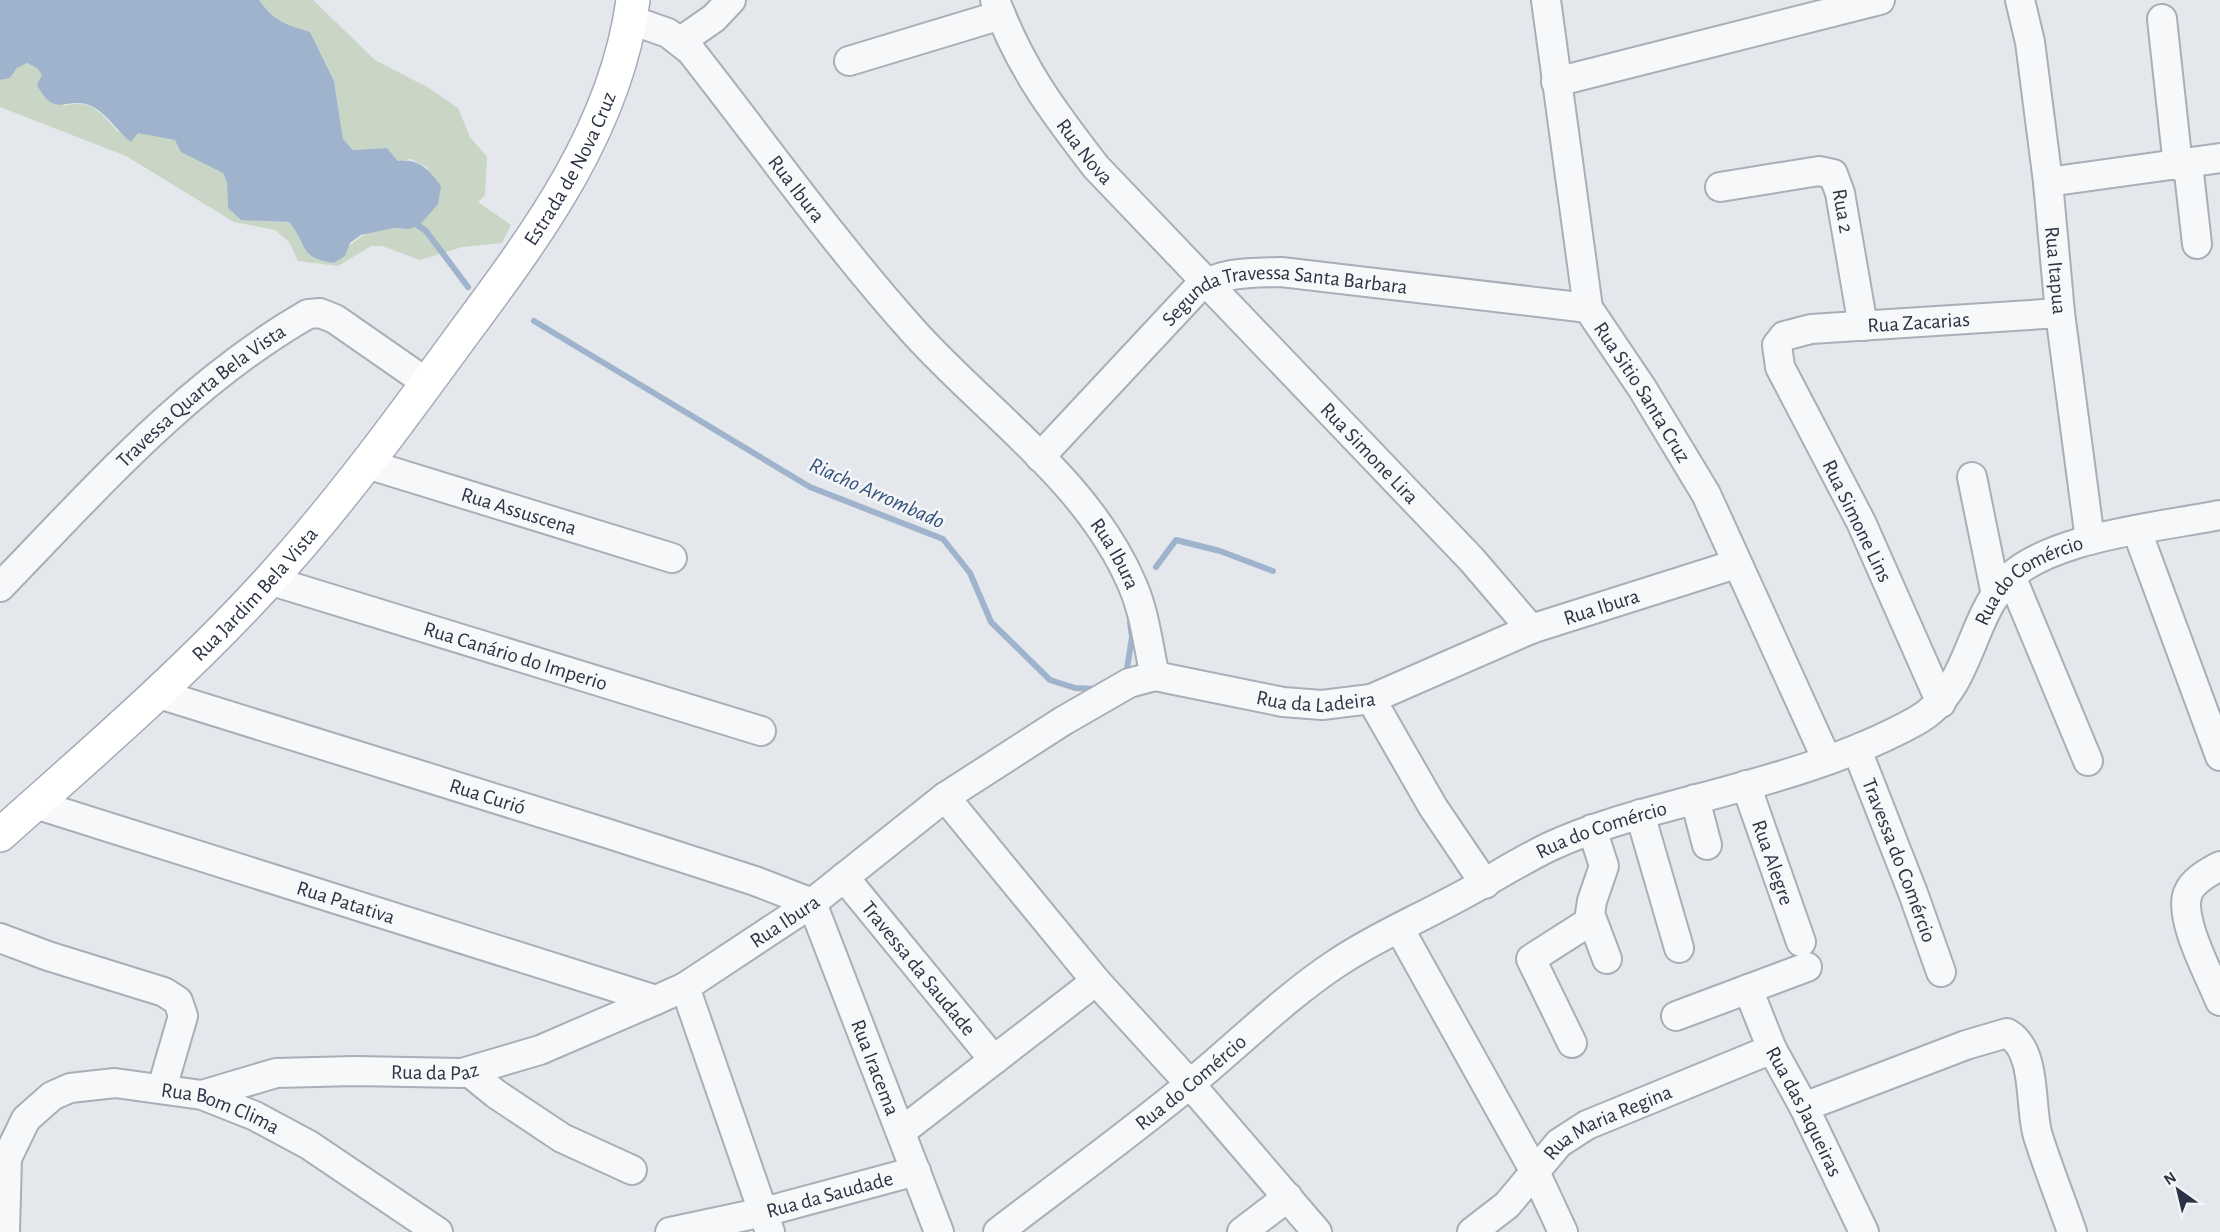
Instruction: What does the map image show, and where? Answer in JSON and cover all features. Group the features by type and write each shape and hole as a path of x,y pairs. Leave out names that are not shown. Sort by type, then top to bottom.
{"main road":[{"name":"Estrada de Nova Cruz","path":"473,321 544,222 574,172 610,94 632,10"},
{"name":"Rua Jardim Bela Vista","path":"0,835 159,694 269,580 367,464 473,321"}],"street":[{"path":"681,41 714,18 731,0"},
{"name":"Rua Sitio Santa Cruz","path":"1546,0 1588,308 1642,388 1706,494 1827,759"},
{"path":"1556,82 1880,0"},
{"name":"Rua Itapua","path":"2020,0 2030,42 2048,182 2060,313 2090,540"},
{"path":"849,61 998,8"},
{"name":"Rua Nova","path":"998,8 1027,72 1052,112 1132,207 1207,282"},
{"name":"Rua Ibura","path":"632,10 681,41 868,278 914,332 1040,457 1101,530 1127,572 1140,604 1155,676 1136,680 1119,688 945,797 812,903 685,987 656,1000"},
{"path":"2162,19 2197,244"},
{"path":"2048,182 2183,165 2220,158"},
{"name":"Rua 2","path":"1720,188 1820,171 1833,174 1839,184 1863,326"},
{"name":"Segunda Travessa Santa Barbara","path":"1040,457 1185,301 1207,282 1242,273 1281,272 1588,308"},
{"name":"Rua Simone Lira","path":"1207,282 1472,560 1532,629"},
{"name":"Travessa Quarta Bela Vista","path":"0,587 148,437 252,351 308,314 320,313 335,319 427,384"},
{"name":"Rua Zacarias","path":"1779,339 1800,330 2060,313"},
{"name":"Rua Simone Lins","path":"1779,339 1776,349 1780,367 1861,522 1941,704"},
{"name":"Rua Assuscena","path":"367,464 672,558"},
{"path":"1972,477 2003,585 2088,761"},
{"name":"Rua do Comércio","path":"998,1232 1190,1084 1270,1015 1335,964 1380,936 1485,884 1549,847 1592,829 1746,785 1857,750 1917,720 1941,704 2003,585 2043,556 2090,540 2220,515"},
{"path":"2137,531 2220,756"},
{"name":"Rua Ibura","path":"1371,699 1532,629 1736,564"},
{"name":"Rua Canário do Imperio","path":"269,580 761,731"},
{"name":"Rua da Ladeira","path":"1155,676 1283,702 1322,705 1371,699 1433,807 1485,884"},
{"name":"Rua Curió","path":"159,694 586,826 755,881 812,903"},
{"name":"Travessa do Comércio","path":"1857,750 1941,972"},
{"name":"Rua Alegre","path":"1746,785 1804,954 1748,989"},
{"path":"945,797 1096,981 1190,1084 1317,1232"},
{"path":"1695,799 1707,845"},
{"name":"Rua Patativa","path":"34,804 656,1000"},
{"path":"1640,814 1679,948"},
{"path":"1592,829 1604,866 1592,901 1592,920 1607,958"},
{"path":"2220,866 2200,879 2188,892 2187,918 2220,1001"},
{"name":"Travessa da Saudade","path":"844,877 994,1060"},
{"name":"Rua Iracema","path":"812,903 902,1131 939,1232"},
{"path":"1572,1043 1531,959 1592,920"},
{"path":"1399,928 1535,1172 1563,1232"},
{"path":"0,938 48,956 155,989 178,1001 183,1016 162,1088"},
{"path":"902,1131 1096,981"},
{"path":"685,987 767,1222"},
{"path":"1676,1016 1748,989"},
{"name":"Rua das Jaqueiras","path":"1748,989 1772,1050 1804,1107 1864,1232"},
{"name":"Rua da Paz","path":"202,1095 276,1073 356,1071 442,1075 469,1072 540,1050 656,1000"},
{"path":"1804,1107 1966,1045 2003,1033 2011,1035 2020,1045 2032,1083 2037,1134 2072,1232"},
{"name":"Rua Maria Regina","path":"1472,1232 1507,1205 1559,1143 1587,1125 1772,1050"},
{"path":"469,1072 496,1094 562,1138 632,1170"},
{"name":"Rua Bom Clima","path":"4,1156 26,1119 52,1096 70,1088 115,1083 202,1095 255,1116 309,1146 438,1232"},
{"path":"4,1156 5,1232"},
{"name":"Rua da Saudade","path":"670,1232 767,1222 916,1171"},
{"path":"1242,1232 1288,1197"}],"green space":[{"path":"259,0 313,0 375,60 429,88 458,108 470,137 487,157 485,195 478,202 511,225 502,243 462,247 420,260 382,246 371,246 338,266 298,261 289,242 275,230 234,222 126,156 0,107 0,80 10,78 17,68 27,63 37,68 65,106 81,104 88,106 106,118 117,131 149,133 175,140 223,173 227,183 228,208 277,222 289,222 306,250 315,258 323,261 334,263 357,239 366,234 385,229 408,229 428,168 411,159 398,161 387,148 353,150 343,139 334,81 310,32 281,21 270,13"}],"water":[{"path":"0,0 259,0 270,13 281,21 310,32 334,81 343,139 353,150 387,148 398,161 412,161 423,166 441,186 438,204 419,226 408,229 394,228 361,235 350,243 345,256 334,263 315,258 306,250 289,222 241,220 228,208 227,183 223,173 181,152 175,140 138,133 131,142 93,107 76,103 63,105 50,102 37,85 42,75 37,68 27,63 17,68 10,78 0,80"}],"waterway":[{"name":"Riacho Arrombado","path":"413,222 426,231 468,287"},
{"name":"Riacho Arrombado","path":"534,321 810,487 943,539 970,573 991,622 1050,680 1075,688 1097,689"},
{"name":"Riacho Arrombado","path":"1156,567 1176,540 1220,551 1273,571"},
{"name":"Riacho Arrombado","path":"1121,674 1127,669 1132,637 1130,622"}]}
